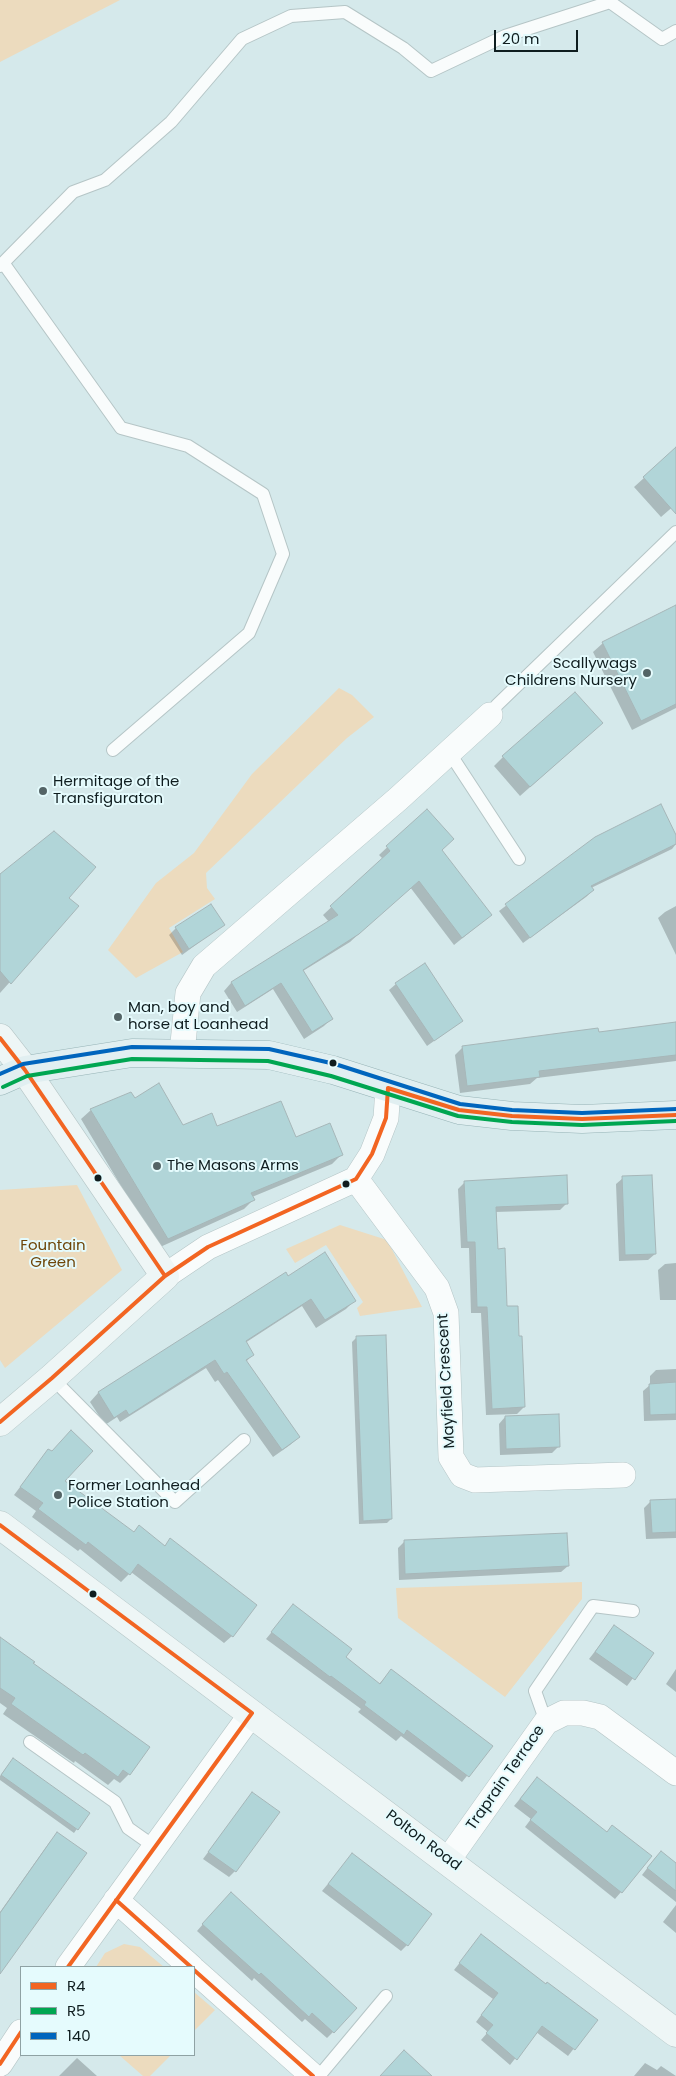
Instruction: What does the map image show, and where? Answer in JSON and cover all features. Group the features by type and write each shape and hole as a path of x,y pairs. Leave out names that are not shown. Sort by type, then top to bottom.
{"main road":[{"path":"0,1081 25,1070 132,1053 269,1055 332,1070 459,1110 503,1115 582,1119 676,1115"}],"street":[{"path":"182,1053 188,993 204,966 398,799 490,715"},
{"path":"0,1038 25,1070 165,1276"},
{"path":"0,1422 52,1378 165,1276 208,1246 356,1179 372,1154 386,1118 388,1088"},
{"name":"Mayfield Crescent","path":"356,1179 437,1288 446,1313 452,1457 462,1475 475,1480 624,1475"},
{"name":"Polton Road","path":"0,1525 676,2032"},
{"name":"Traprain Terrace","path":"448,1860 546,1722 564,1714 583,1712 600,1717 676,1773"},
{"path":"69,1966 252,1713"},
{"path":"116,1900 190,1966"},
{"path":"195,1971 312,2076"},
{"path":"0,2064 20,2034"}],"lane":[{"path":"113,750 249,633 283,554 263,494 188,446 121,428 2,266 73,192 105,180 171,122 242,39 291,16 345,12 403,48 431,71 505,36 610,2 662,39 676,31"},
{"path":"490,715 497,705 676,532"},
{"path":"449,752 519,859"},
{"path":"52,1378 175,1502 244,1440"},
{"path":"546,1722 535,1691 593,1606 633,1610"},
{"path":"30,1742 115,1802 128,1828 155,1847"},
{"path":"319,2076 386,1996"}],"green space":[{"path":"0,0 120,0 0,62"},
{"path":"339,688 352,695 374,717 347,738 206,873 207,888 215,899 169,928 183,952 136,978 108,950 156,883 194,853 252,774"},
{"name":"Fountain Green","path":"77,1185 122,1270 5,1368 0,1360 0,1190"},
{"path":"340,1225 387,1240 422,1307 360,1316 357,1308 363,1302 326,1245 295,1263 286,1249"},
{"path":"582,1582 582,1599 505,1697 398,1618 396,1588"},
{"path":"124,1944 140,1947 163,1966 97,1966 105,1953"},
{"path":"195,1993 215,2010 195,2030"},
{"path":"120,2056 170,2056 150,2076 143,2076"}],"building":[{"path":"676,447 676,514 643,477"},
{"name":"Scallywags Childrens Nursery","path":"676,605 676,704 641,721 602,642"},
{"path":"575,692 603,723 530,787 502,756"},
{"path":"661,804 676,835 676,844 591,886 594,890 530,938 505,904 595,837"},
{"path":"427,809 454,839 442,850 492,915 462,938 419,881 359,934 303,970 333,1019 312,1032 281,983 245,1006 231,982 338,915 330,906 390,851 386,846"},
{"path":"54,831 96,867 69,898 79,906 11,984 0,971 0,874"},
{"path":"211,904 225,925 189,949 175,927"},
{"path":"425,963 463,1021 434,1041 395,983"},
{"path":"676,1022 676,1055 539,1071 540,1077 467,1086 462,1046 598,1028 599,1032"},
{"path":"159,1083 183,1125 212,1113 217,1126 281,1101 296,1137 330,1123 343,1155 251,1193 255,1200 168,1239 90,1109 131,1092 135,1098"},
{"path":"567,1175 568,1204 496,1207 498,1249 505,1248 507,1306 518,1306 519,1336 522,1336 525,1407 492,1409 487,1307 477,1307 475,1242 467,1242 464,1181"},
{"path":"652,1175 656,1254 625,1255 622,1176"},
{"path":"325,1252 356,1301 325,1320 311,1299 246,1341 254,1355 246,1360 300,1437 282,1450 227,1372 224,1374 215,1360 129,1415 126,1410 114,1418 98,1392 286,1272 288,1276"},
{"path":"386,1335 392,1519 363,1521 356,1336"},
{"path":"676,1382 676,1414 650,1415 649,1384"},
{"path":"559,1414 560,1447 506,1449 505,1416"},
{"path":"71,1430 93,1451 65,1481 134,1532 139,1525 165,1546 170,1538 257,1605 233,1637 138,1564 130,1575 88,1542 86,1545 38,1509 43,1503 20,1487 48,1449 52,1451"},
{"path":"676,1499 676,1532 652,1533 650,1500"},
{"path":"567,1533 569,1566 405,1574 404,1540"},
{"path":"293,1604 352,1649 346,1657 380,1684 391,1669 493,1746 469,1777 407,1730 404,1735 364,1705 366,1702 271,1632"},
{"path":"614,1625 654,1653 635,1680 595,1652"},
{"path":"0,1637 150,1747 130,1775 123,1770 118,1777 85,1753 83,1755 11,1704 15,1698 0,1688"},
{"path":"13,1758 90,1813 78,1830 1,1775"},
{"path":"537,1777 607,1832 612,1825 652,1856 622,1893 530,1820 537,1812 520,1799"},
{"path":"252,1792 280,1812 236,1872 208,1852"},
{"path":"57,1832 87,1853 0,1974 0,1913"},
{"path":"661,1851 676,1863 676,1891 647,1868"},
{"path":"352,1853 432,1914 408,1946 328,1884"},
{"path":"231,1892 357,2008 334,2033 312,2013 309,2017 261,1973 259,1975 202,1924"},
{"path":"481,1934 546,1984 547,1982 598,2020 575,2050 542,2026 517,2060 486,2033 493,2025 481,2015 498,1993 459,1963"},
{"path":"404,2050 432,2076 380,2076"}],"transit line":[{"name":"R4","path":"0,1038 25,1070 165,1276"},
{"name":"140","path":"0,1074 23,1064 132,1047 269,1049 335,1064 460,1104 512,1110 582,1113 676,1109"},
{"name":"R5","path":"3,1087 27,1076 132,1059 268,1061 331,1076 458,1116 512,1122 582,1125 676,1121"},
{"name":"R4","path":"0,1422 52,1378 165,1276 208,1247 356,1179 372,1154 386,1118 388,1088 459,1110 512,1116 582,1119 676,1115"},
{"name":"R4","path":"0,1525 252,1713"},
{"name":"R4","path":"69,1966 252,1713"},
{"name":"R4","path":"116,1900 190,1966"},
{"name":"R4","path":"195,1971 313,2076"},
{"name":"R4","path":"0,2064 20,2034"}],"place":[{"name":"Scallywags Childrens Nursery","path":"647,673"},
{"name":"Hermitage of the Transfiguraton","path":"43,791"},
{"name":"Man, boy and horse at Loanhead","path":"118,1017"},
{"name":"The Masons Arms","path":"157,1166"},
{"name":"Former Loanhead Police Station","path":"58,1495"}]}
